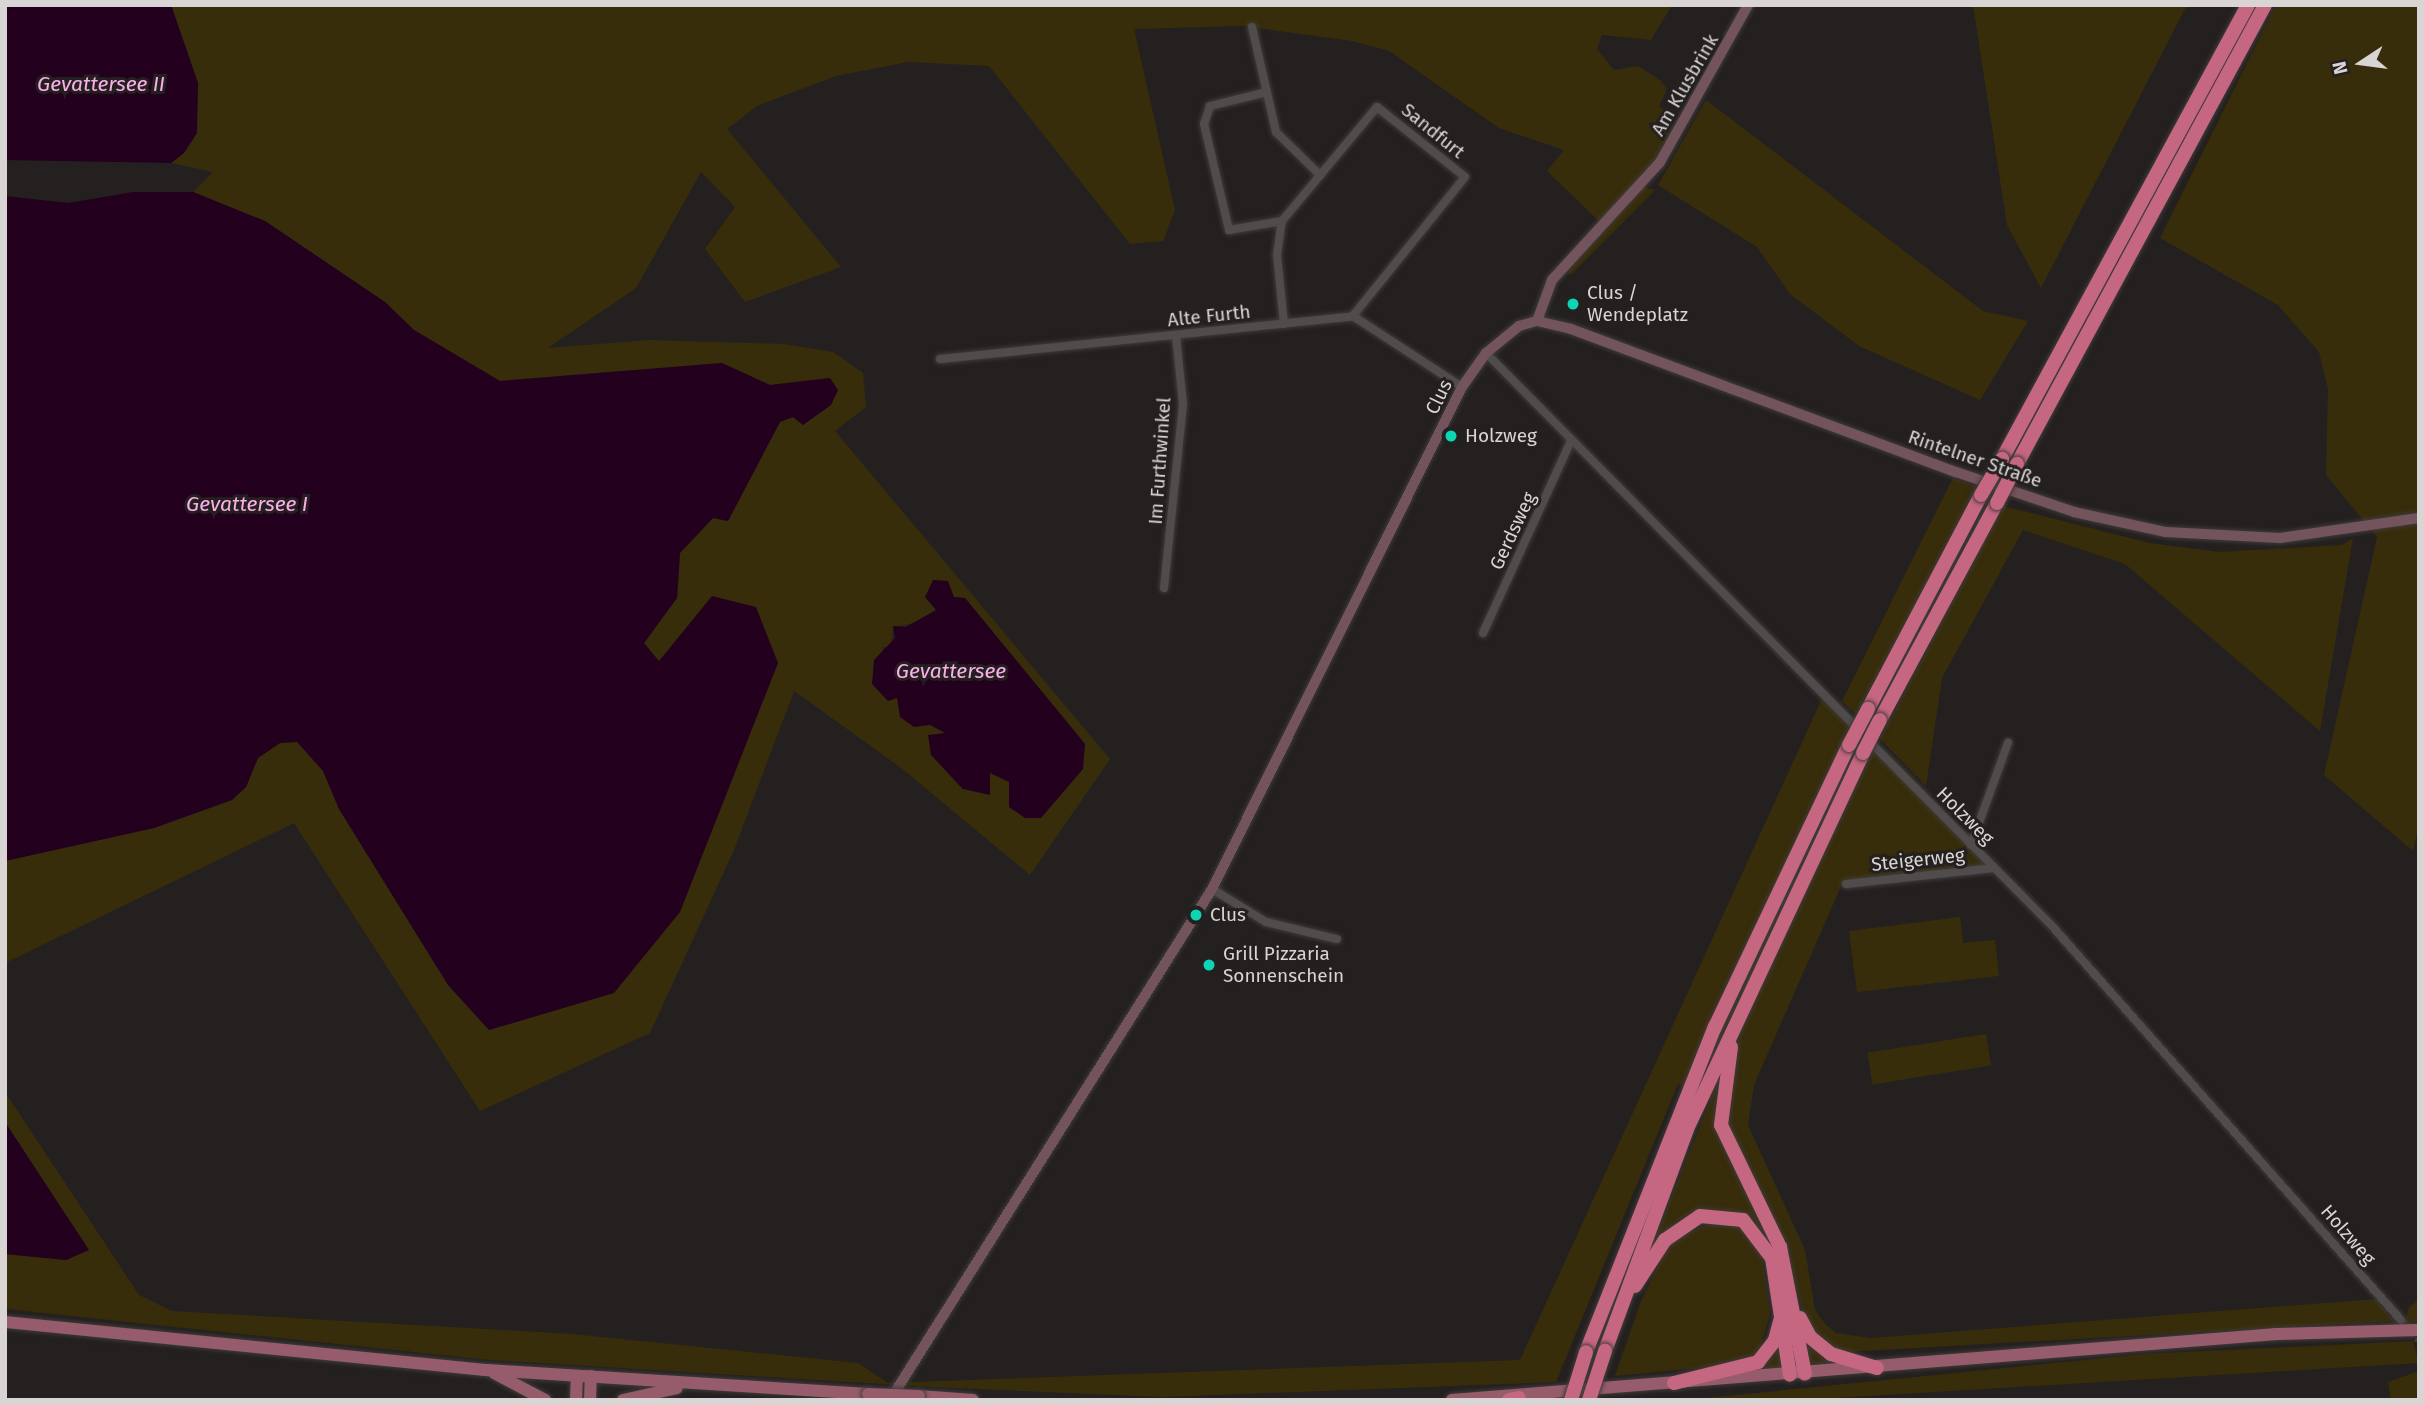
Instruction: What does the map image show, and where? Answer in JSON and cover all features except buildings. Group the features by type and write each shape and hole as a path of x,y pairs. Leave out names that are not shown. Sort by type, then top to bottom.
{"highway":[{"path":"1571,1400 1586,1352 1709,1039 1849,745 1981,495 2248,5"},
{"path":"1590,1400 1605,1351 1736,1018 1863,753 2265,5"},
{"path":"1736,1018 1721,1125 1780,1247 1790,1375"},
{"path":"1621,1311 1665,1240 1700,1216 1722,1215 1756,1231 1772,1258 1786,1298 1805,1374"},
{"path":"1786,1298 1821,1347 1877,1368"},
{"path":"1674,1383 1758,1362 1780,1328 1786,1298"}],"main road":[{"name":"Am Klusbrink","path":"1537,321 1552,280 1647,179 1748,5"},
{"name":"Clus","path":"890,1400 1212,889 1461,387 1486,353 1520,326 1537,321"},
{"name":"Rintelner Straße","path":"1537,321 2074,512 2166,532 2249,538 2344,533 2419,518"},
{"path":"5,1322 178,1342 487,1370 683,1385 973,1400"},
{"path":"1452,1400 1514,1399 1674,1383 2276,1334 2419,1330"},
{"path":"487,1370 545,1400"},
{"path":"576,1400 577,1376"},
{"path":"590,1400 591,1376"},
{"path":"623,1400 683,1385"}],"street":[{"path":"1252,27 1279,139 1320,176"},
{"path":"1267,92 1210,106 1203,124 1229,230 1282,221 1277,255 1284,324"},
{"name":"Sandfurt","path":"1282,221 1377,107 1465,177 1353,316"},
{"path":"1353,316 1461,387"},
{"name":"Alte Furth","path":"940,359 1353,316"},
{"name":"Im Furthwinkel","path":"1164,588 1183,404 1176,336"},
{"name":"Holzweg","path":"1486,353 1994,868 2136,1018 2401,1321"},
{"name":"Gerdsweg","path":"1483,633 1571,441"},
{"path":"1971,845 2008,743"},
{"name":"Steigerweg","path":"1846,884 1994,868"},
{"path":"1212,889 1266,922 1337,939"}],"shaded area":[{"path":"171,5 1672,5 1651,40 1602,35 1597,49 1614,70 1638,66 1660,80 1667,89 1659,107 1677,118 1641,186 1655,190 1571,275 1561,268 1602,224 1547,171 1564,150 1499,128 1389,51 1352,41 1243,26 1134,29 1175,210 1163,241 1130,244 989,66 908,62 836,76 757,106 727,129 841,267 745,302 705,249 735,207 701,172 636,288 548,348 649,340 783,344 833,352 863,373 866,407 835,431 1110,759 1030,875 900,767 794,691 734,850 650,1033 480,1111 294,823 5,963 5,861 154,828 232,800 246,787 258,758 280,743 298,742 323,771 339,809 448,985 489,1030 614,993 678,641 659,662 644,643 677,598 680,553 713,518 728,521 780,422 793,417 803,425 809,420 830,378 770,385 722,363 500,381 414,330 385,302 265,221 193,192 213,172 171,163 184,153 197,114 198,83","holes":["954,597 965,598 1085,744 1009,807 1009,782 989,772 990,781 962,789 931,754 946,734 897,697 882,647 891,648 893,627 919,622"]},
{"path":"1973,5 2187,5 2041,288 2007,225"},
{"path":"2276,5 2419,5 2419,824 2413,851 2324,775 2377,537 2326,475 2328,389 2319,352 2278,305 2160,238"},
{"path":"1706,100 1983,311 2028,321 1980,400 1859,346 1790,294 1757,247 1658,185"},
{"path":"1953,478 1977,487 1856,715 1842,701"},
{"path":"2003,506 2150,543 2219,552 2342,545 2353,538 2320,731 2125,564 2023,530 1942,678 1926,786 1880,739"},
{"path":"1825,692 1994,867 1842,884 1754,1085 1748,1125 1805,1250 1815,1310 1825,1324 1836,1333 1871,1338 2376,1299 2394,1321 1844,1352 1827,1345 1806,1322 1780,1230 1769,1236 1735,1213 1701,1211 1677,1222 1651,1248 1711,1099 1678,1084 1556,1382 1163,1397 932,1387 490,1360 5,1309 5,1254 66,1260 88,1250 5,1122 5,1092 139,1295 172,1311 572,1334 858,1363 888,1383 1520,1360"},
{"path":"1960,917 1963,943 1995,940 1999,976 1857,992 1849,931"},
{"path":"1986,1034 1991,1066 1872,1084 1867,1053"},
{"path":"1713,1221 1740,1228 1761,1248 1770,1314 1759,1352 1740,1364 1615,1376 1641,1301 1670,1242"},
{"path":"2419,1300 2419,1322 2405,1321 2409,1307"},
{"path":"1780,1337 1783,1367 1754,1371"},
{"path":"1804,1337 1842,1363 1809,1367"},
{"path":"2413,1341 2419,1363 1801,1400 1687,1400 2144,1354"},
{"path":"2419,1371 2419,1400 2391,1400 2388,1382"}],"water":[{"name":"Gevattersee II","path":"5,5 171,5 198,83 197,133 184,153 171,163 5,160"},
{"name":"Gevattersee I","path":"133,192 193,192 265,221 385,302 414,330 500,381 722,363 770,385 830,378 838,390 831,405 803,425 793,417 780,422 728,521 713,518 680,553 677,598 644,643 659,661 712,596 756,607 778,663 680,912 614,993 489,1030 448,985 339,809 323,771 297,742 280,743 258,758 246,787 232,800 154,828 5,861 5,196 68,203"},
{"name":"Gevattersee","path":"933,580 948,581 954,597 965,598 1085,744 1083,769 1041,818 1025,818 1009,807 1009,782 990,773 990,795 963,789 931,755 928,735 945,733 930,725 914,727 900,717 897,698 888,701 872,684 874,660 895,638 893,626 906,627 936,610 925,597"},
{"path":"5,1122 89,1250 66,1260 5,1254"}],"tunnel":[{"path":"2401,1320 2419,1340"}],"place":[{"name":"Clus / Wendeplatz","path":"1573,304"},
{"name":"Holzweg","path":"1451,436"},
{"name":"Clus","path":"1196,915"},
{"name":"Grill Pizzaria Sonnenschein","path":"1209,965"}]}
